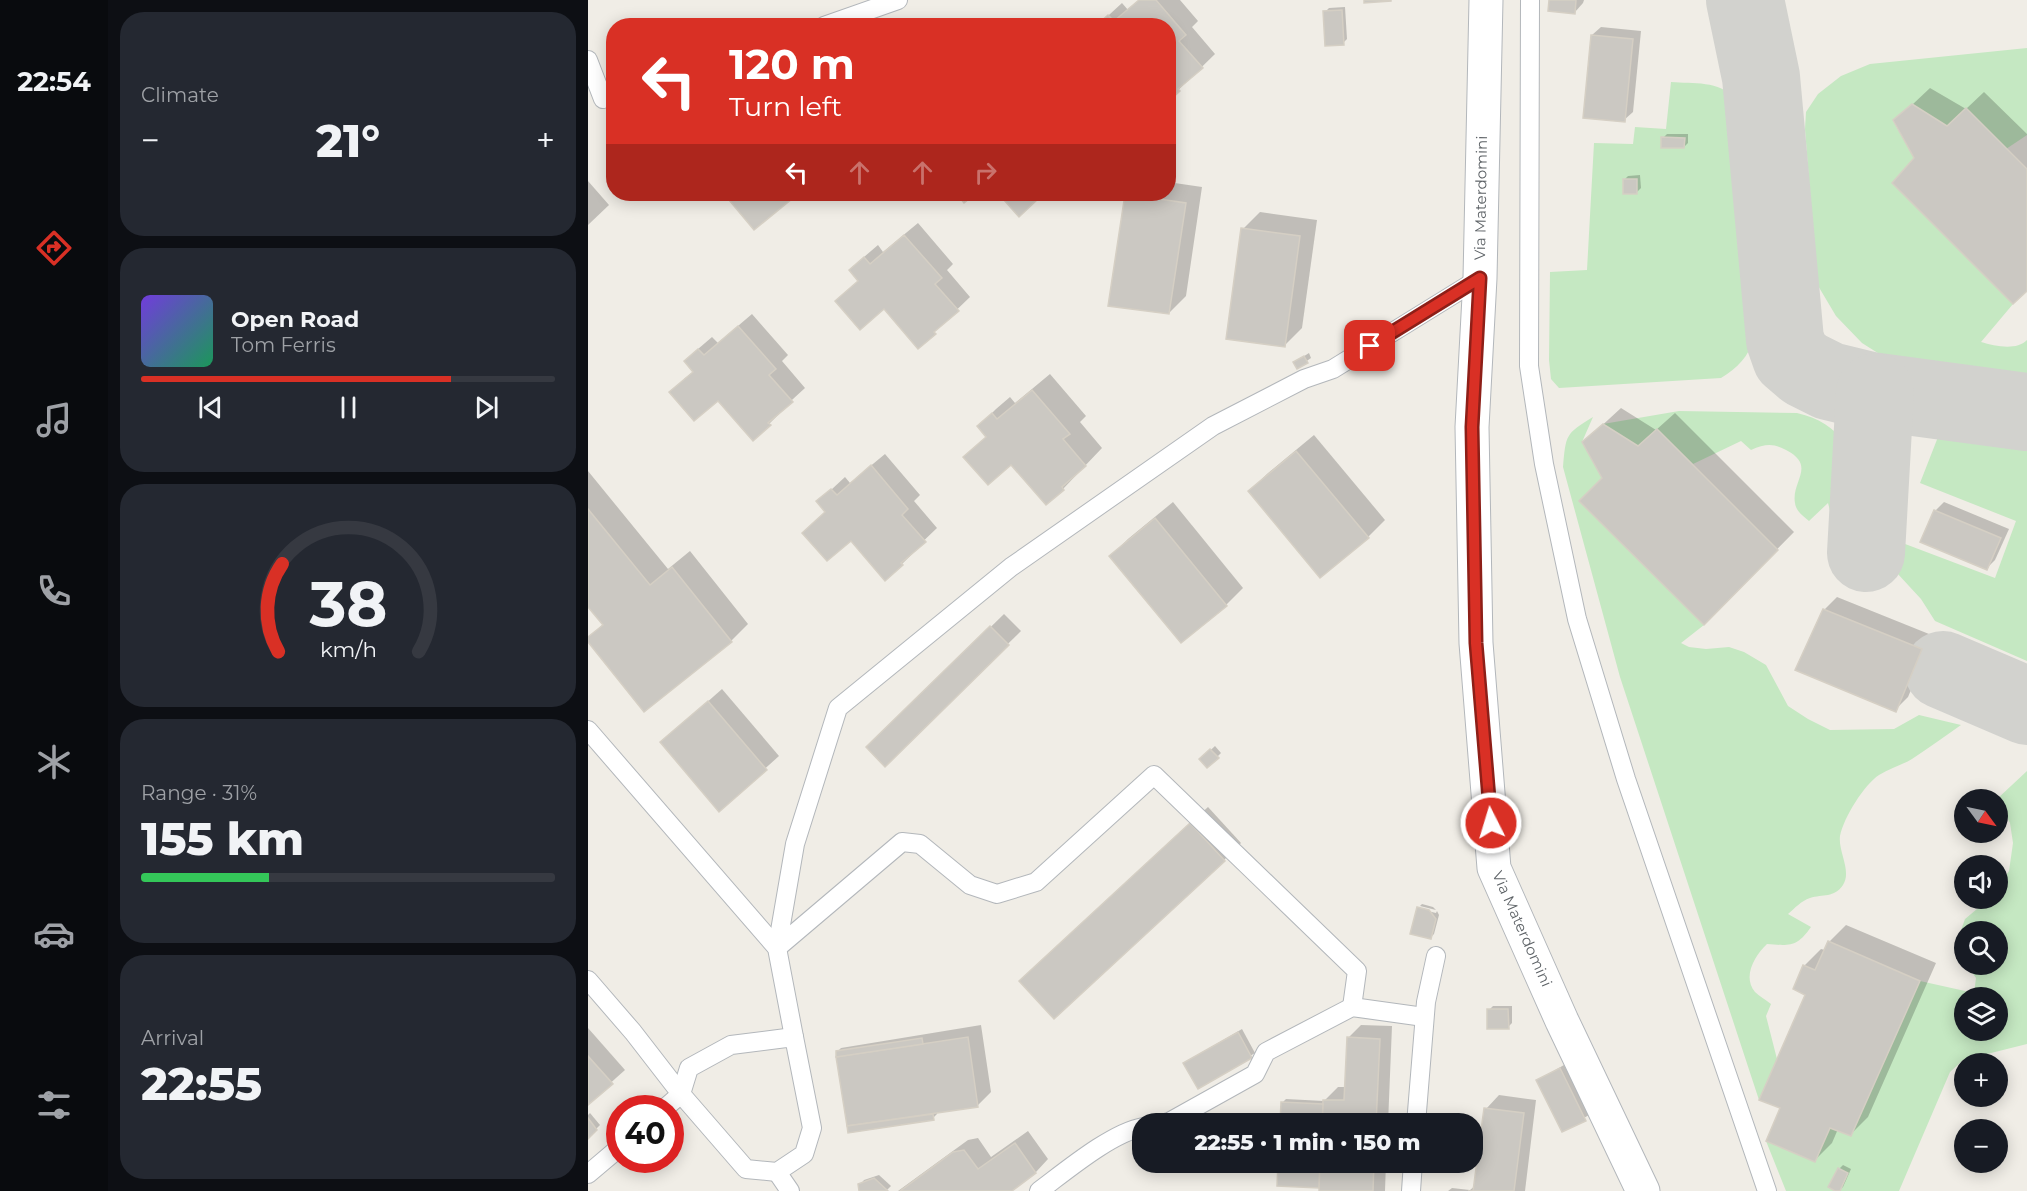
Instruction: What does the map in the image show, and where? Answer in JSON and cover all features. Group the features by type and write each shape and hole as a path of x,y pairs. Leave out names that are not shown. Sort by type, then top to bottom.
{"street":[{"name":"Via Materdomini","path":"1486,0 1480,275 1472,427 1476,643 1494,868 1562,1021 1643,1191"}],"lane":[{"path":"847,18 898,0"},
{"path":"1530,0 1529,366 1544,464 1577,619 1626,779 1767,1191"},
{"path":"588,60 603,99"},
{"path":"588,980 746,1169 777,1172 804,1154 812,1128 777,948 795,844 838,708 1011,567 1214,426 1304,379 1480,275"},
{"path":"588,730 777,948"},
{"path":"777,948 902,842 920,844 970,885 997,894 1036,882 1154,775 1357,971 1352,1006"},
{"path":"1417,1113 1424,1017 1436,956"},
{"path":"1185,1113 1255,1074 1266,1052 1352,1006 1424,1017"},
{"path":"681,1094 689,1068 731,1046 794,1037"},
{"path":"1039,1191 1089,1155 1132,1129"},
{"path":"588,1174 606,1159"},
{"path":"777,1172 790,1191"},
{"path":"1411,1191 1412,1173"}],"green space":[{"path":"2027,48 2027,135 2006,149 1966,108 1947,126 1912,104 1893,121 1914,158 1892,183 2013,304 1981,342 2011,347 2027,340 2027,389 1921,370 1892,362 1862,343 1836,316 1817,284 1805,129 1806,112 1818,94 1841,76 1870,64"},
{"path":"1671,82 1714,86 1734,99 1754,337 1752,344 1742,361 1721,378 1559,388 1551,379 1549,360 1550,272 1587,270 1594,143 1633,144 1635,127 1666,129"},
{"path":"1679,411 1797,413 1820,421 1836,433 1847,448 1854,486 1847,549 1828,547 1832,518 1828,503 1809,521 1800,513 1795,503 1795,495 1801,474 1800,462 1786,450 1769,445 1751,450 1741,441 1693,464 1657,429 1638,446 1603,424"},
{"path":"1593,417 1582,442 1602,478 1579,501 1704,625 1681,643 1689,647 1706,649 1729,647 1744,652 1766,665 1788,706 1830,730 1894,729 1919,715 1961,725 1912,759 1879,775 1867,786 1850,811 1840,836 1846,874 1843,885 1832,894 1807,899 1788,914 1811,927 1797,942 1787,945 1767,944 1758,954 1750,973 1751,986 1771,1004 1766,1016 1777,1059 1759,1100 1620,677 1563,467 1566,442 1569,436 1577,427"},
{"path":"1949,432 2027,439 2027,661 1935,621 1921,599 1885,560 1884,536 1995,578 2016,521 1920,483 1938,437"},
{"path":"2027,771 2027,1044 1991,1053 1954,1053 1954,1068 1950,1072 1899,1191 1786,1191 1766,1141 1830,1128 1851,1136 1920,981 1954,989 1954,1041 2008,1041 2008,987 1975,987 1976,978 1974,975 2008,975 2008,921 1964,921 1977,909 2008,909 2008,872 2013,843 2008,789"}],"building":[{"path":"1139,0 1156,0 1171,18 1118,18"},
{"path":"1364,0 1391,0 1391,1 1364,3"},
{"path":"1549,0 1576,0 1575,14 1548,11"},
{"path":"1342,10 1344,45 1325,46 1323,11"},
{"path":"1176,23 1186,35 1179,41 1203,68 1178,89 1180,91 1176,95"},
{"path":"1591,35 1633,39 1625,122 1583,118"},
{"path":"1912,104 1947,126 1966,108 2027,169 2027,291 2013,304 1892,183 1914,158 1893,120"},
{"path":"1661,137 1685,138 1684,148 1661,148"},
{"path":"1623,179 1637,179 1637,194 1623,194"},
{"path":"730,201 789,201 754,230"},
{"path":"1005,201 1036,201 1019,217"},
{"path":"1124,201 1186,203 1169,314 1108,306"},
{"path":"1241,228 1300,236 1285,347 1226,339"},
{"path":"904,235 942,278 935,284 959,311 918,349 884,309 860,330 835,301 858,281 849,270 864,257 870,264"},
{"path":"738,326 776,369 769,375 793,402 768,423 771,425 753,441 718,401 694,421 669,392 693,372 684,361 698,349 704,355"},
{"path":"1304,356 1308,363 1297,369 1293,362"},
{"path":"1032,390 1070,434 1063,439 1086,466 1062,487 1064,490 1046,505 1011,465 988,485 963,457 986,437 977,426 992,413 997,419"},
{"path":"1603,424 1638,446 1657,429 1778,550 1704,625 1579,501 1602,478 1582,442"},
{"path":"1296,451 1369,538 1320,578 1248,491"},
{"path":"871,465 908,509 902,515 926,542 901,563 903,565 885,581 851,541 827,561 802,533 825,512 816,501 831,489 837,495"},
{"path":"588,509 650,585 672,567 732,642 644,712 588,642 588,637 603,625 588,607"},
{"path":"1934,510 2001,538 1987,570 1920,542"},
{"path":"1155,518 1227,606 1181,643 1109,556"},
{"path":"1823,609 1922,649 1896,712 1795,670"},
{"path":"990,626 1009,645 885,767 866,747"},
{"path":"708,701 767,770 719,812 660,742"},
{"path":"1210,749 1219,758 1207,768 1199,759"},
{"path":"1190,823 1225,861 1054,1019 1019,981"},
{"path":"1417,907 1429,910 1436,919 1431,939 1410,934"},
{"path":"1828,941 1920,981 1851,1136 1830,1128 1815,1162 1766,1141 1780,1108 1759,1100 1805,995 1793,989 1803,965 1815,970"},
{"path":"1487,1009 1508,1009 1509,1029 1487,1029"},
{"path":"1238,1032 1252,1058 1198,1089 1183,1063"},
{"path":"968,1037 978,1107 847,1126 836,1057"},
{"path":"1347,1037 1380,1039 1377,1113 1322,1113 1323,1100 1344,1100"},
{"path":"922,1038 923,1044 836,1057 836,1051"},
{"path":"588,1056 613,1084 588,1105"},
{"path":"1560,1068 1586,1121 1562,1132 1536,1080"},
{"path":"1281,1102 1323,1104 1323,1113 1280,1113"},
{"path":"1484,1108 1524,1113 1514,1191 1473,1191 1475,1173 1483,1173"},
{"path":"933,1114 934,1120 848,1133 847,1126"},
{"path":"588,1118 597,1130 588,1139"},
{"path":"1015,1143 1036,1173 1012,1191 900,1191 953,1152 964,1150 978,1169"},
{"path":"1838,1168 1848,1173 1840,1191 1835,1191 1828,1187"},
{"path":"1278,1173 1320,1173 1319,1188 1277,1186"},
{"path":"1320,1173 1374,1173 1373,1191 1319,1191"},
{"path":"874,1178 888,1191 859,1191 858,1184"}],"taxiway":[{"path":"1745,0 1761,77 1785,340 1791,357 1805,369 1829,381 1870,391 2027,412"},
{"path":"1866,553 1875,392"},
{"path":"1943,670 2027,706"}],"route":[{"path":"1370,346 1480,278 1472,427 1476,643 1491,823"}]}
